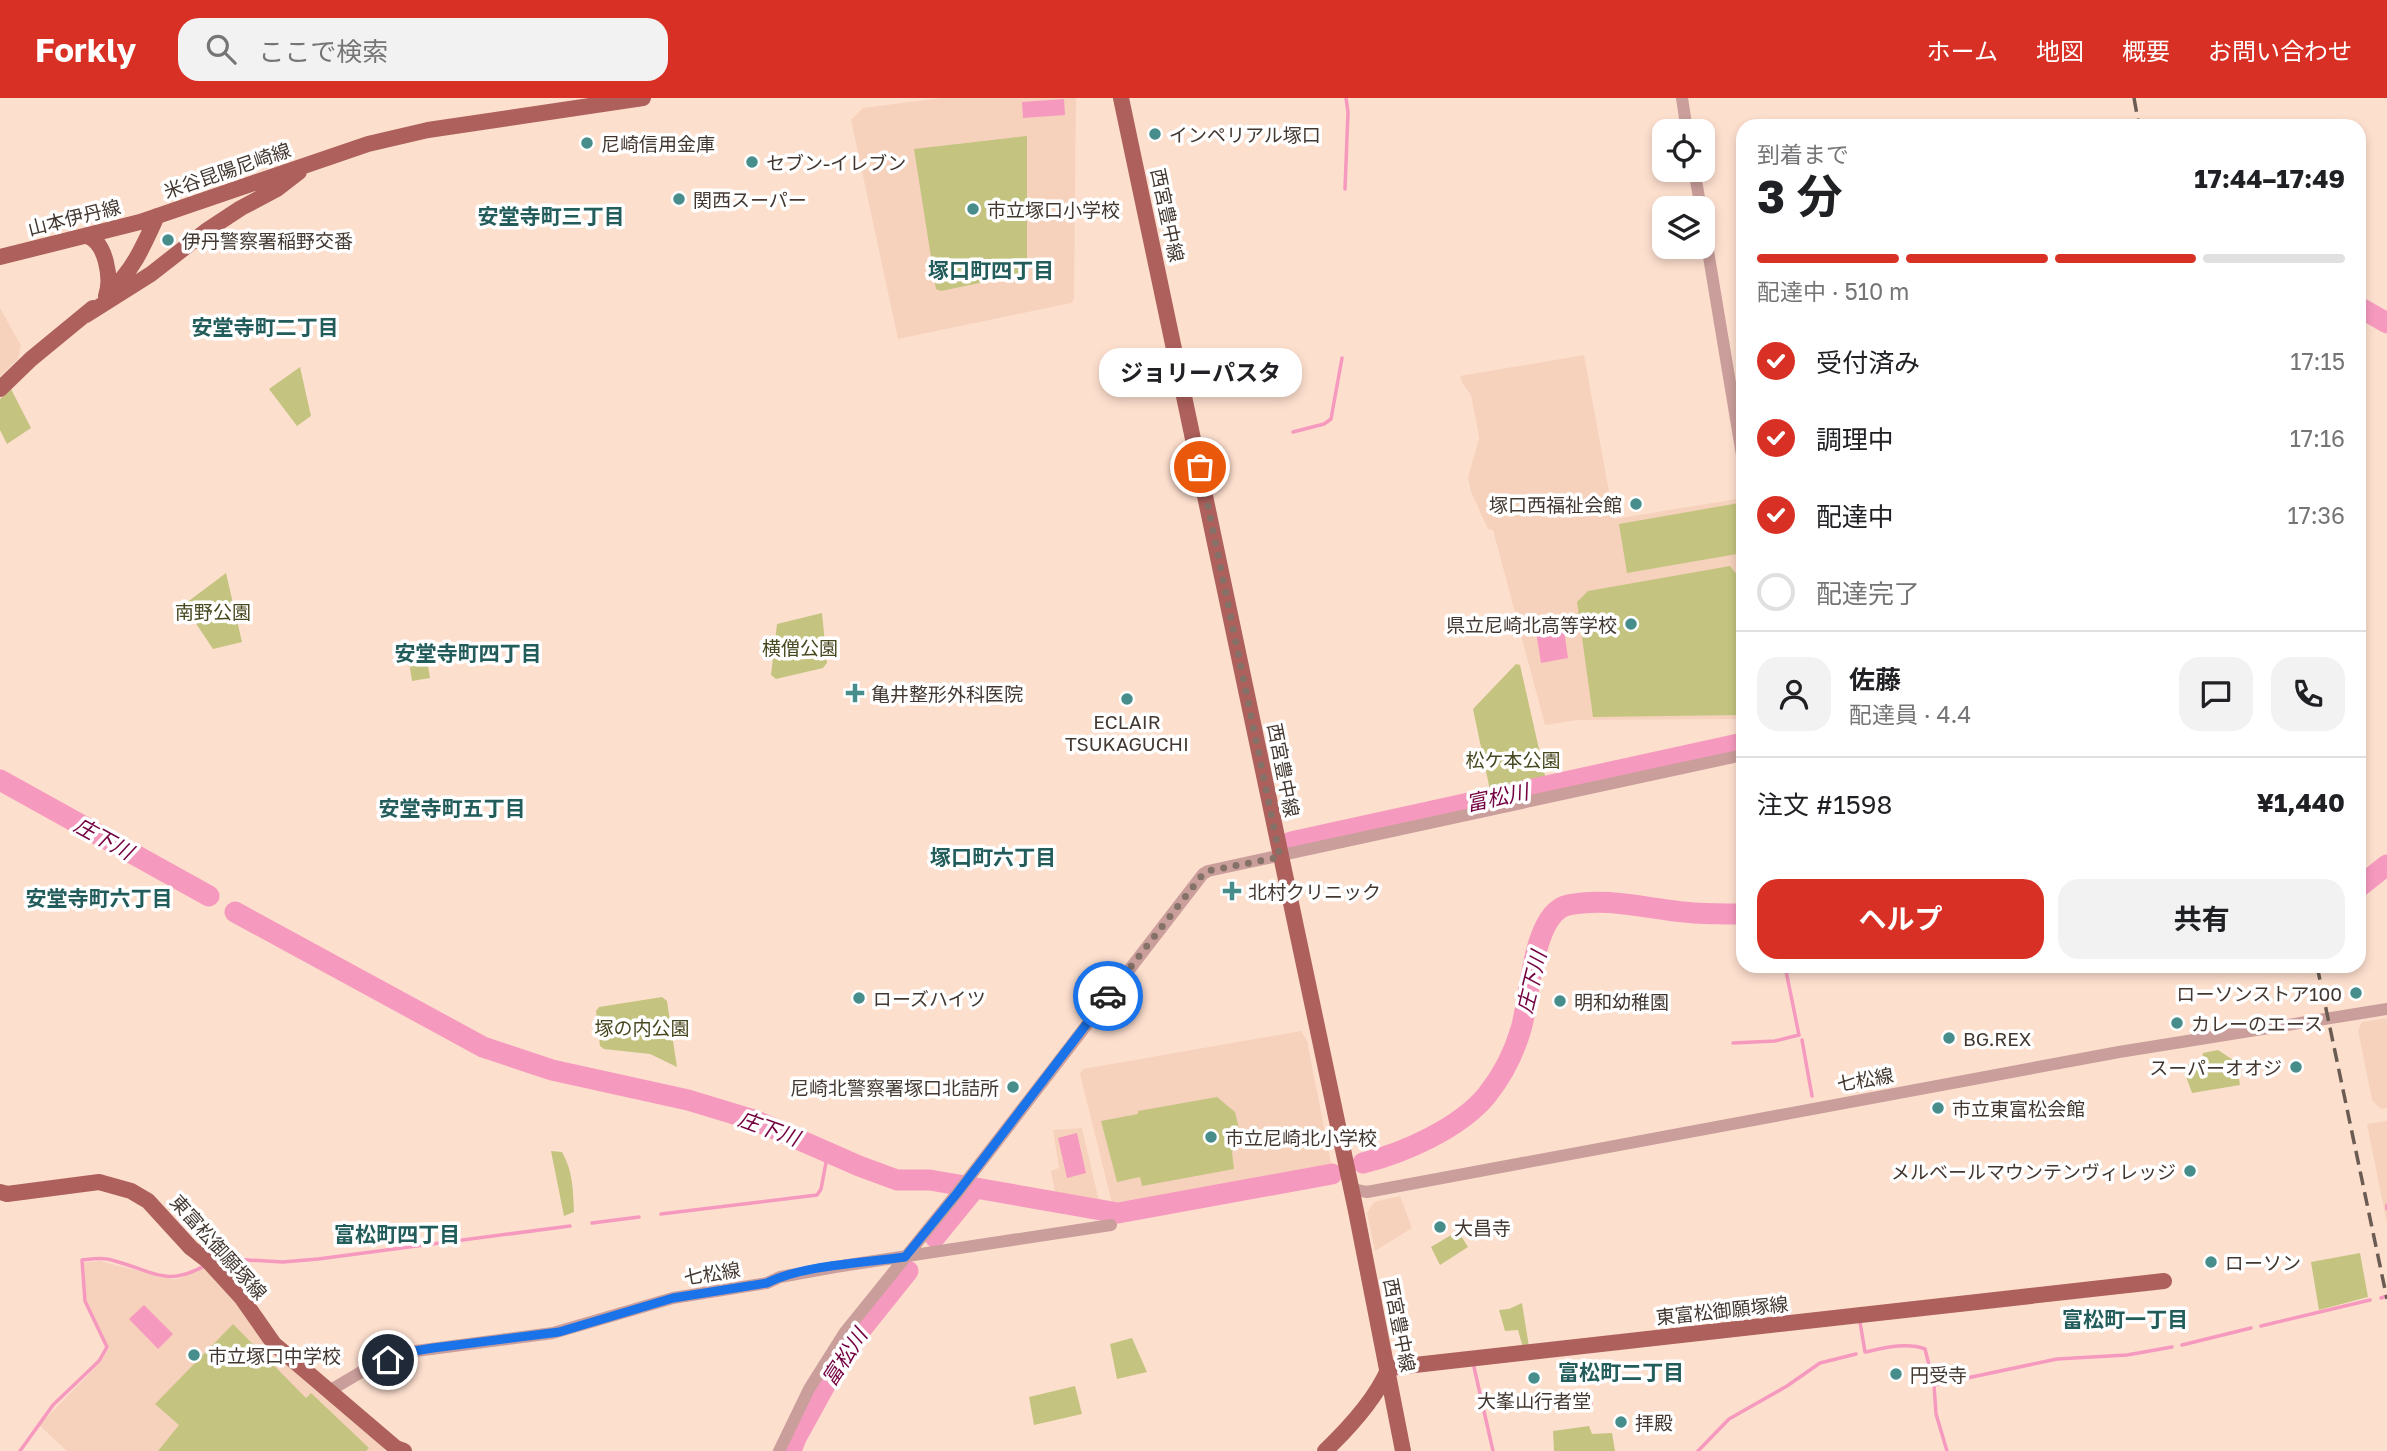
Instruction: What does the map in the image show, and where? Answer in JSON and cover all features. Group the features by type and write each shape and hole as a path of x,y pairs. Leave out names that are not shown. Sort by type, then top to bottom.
{"main road":[{"name":"米谷昆陽尼崎線","path":"0,389 125,278 142,251 157,216 398,136 643,98"},
{"name":"西宮豊中線","path":"1121,98 1351,1189 1403,1451"},
{"name":"米谷昆陽尼崎線","path":"86,315 151,274 206,231 277,188 309,164"},
{"name":"山本伊丹線","path":"0,257 157,216"},
{"path":"87,236 97,241 102,253 110,285 106,296"},
{"name":"東富松御願塚線","path":"0,1192 8,1195 99,1182 131,1191 148,1201 241,1297 274,1344 396,1448 404,1451"},
{"name":"東富松御願塚線","path":"1388,1370 2164,1281"},
{"path":"1325,1451 1381,1387 1388,1370"}],"street":[{"path":"1682,98 1685,119"},
{"path":"1709,259 1736,419"},
{"path":"779,1451 824,1364 845,1332 958,1192 1203,874 1736,756"},
{"name":"七松線","path":"1351,1189 1367,1192 2119,1052 2387,1010"},
{"name":"七松線","path":"329,1391 368,1368 408,1352 552,1333 673,1298 767,1283 780,1276 835,1266 1111,1225"}],"shaded area":[{"name":"市立塚口小学校","path":"941,98 1076,98 1074,299 1071,303 898,339 851,120 863,108"},
{"path":"1064,99 1065,115 1023,118 1022,102"},
{"path":"0,308 21,346 18,359 0,376"},
{"name":"県立尼崎北高等学校","path":"1584,355 1614,519 1736,499 1736,719 1578,720 1545,725 1493,530 1488,529 1471,492 1468,477 1479,439 1471,395 1460,376"},
{"path":"1562,616 1568,658 1541,663 1534,620"},
{"path":"2387,1018 2387,1108 2381,1109 2372,1100 2358,1030 2362,1022"},
{"name":"市立尼崎北小学校","path":"1301,1031 1307,1041 1332,1168 1315,1174 1112,1203 1080,1074 1083,1069"},
{"path":"2387,1121 2387,1224 2367,1124"},
{"path":"1082,1128 1099,1201 1056,1196 1051,1171 1059,1168 1053,1130"},
{"path":"1077,1133 1086,1173 1067,1178 1058,1138"},
{"path":"1400,1196 1412,1228 1375,1251 1367,1213 1374,1202"},
{"name":"市立塚口中学校","path":"100,1261 170,1279 177,1279 207,1267 387,1447 383,1451 67,1451 39,1425 99,1364 109,1348 87,1303 82,1263"},
{"path":"144,1305 173,1334 158,1349 129,1319"}],"green space":[{"path":"1027,136 1027,273 941,291 936,289 914,149"},
{"path":"300,367 311,416 297,426 269,389"},
{"path":"11,389 31,428 7,444 0,430 0,399"},
{"path":"1736,504 1736,554 1627,573 1619,524"},
{"path":"1730,566 1736,573 1736,715 1593,717 1577,602 1588,591"},
{"name":"南野公園","path":"226,573 242,642 213,649 185,607 186,603"},
{"name":"横僧公園","path":"822,613 827,663 823,668 776,679 771,675 777,624"},
{"path":"425,647 430,678 412,681 407,650"},
{"name":"松ケ本公園","path":"1516,664 1520,665 1546,780 1545,783 1491,795 1473,709"},
{"name":"塚の内公園","path":"662,997 667,1001 677,1067 650,1054 604,1049 600,1046 596,1011 599,1007"},
{"path":"2218,1050 2236,1062 2240,1085 2192,1093 2182,1065 2202,1062 2203,1053"},
{"path":"1217,1097 1235,1112 1241,1137 1232,1152 1234,1169 1142,1186 1140,1177 1117,1182 1101,1121 1138,1114 1138,1111"},
{"path":"551,1151 562,1152 573,1188 574,1212 564,1216"},
{"path":"1458,1231 1468,1247 1440,1265 1431,1247"},
{"path":"2360,1253 2368,1297 2319,1310 2311,1262"},
{"path":"1522,1303 1529,1347 1523,1348 1518,1330 1505,1331 1499,1310"},
{"path":"233,1324 306,1398 311,1393 369,1448 366,1451 158,1451 179,1425 155,1404"},
{"path":"1132,1338 1147,1372 1117,1379 1110,1344"},
{"path":"1075,1386 1082,1414 1034,1425 1029,1397"},
{"path":"1589,1426 1592,1434 1612,1433 1615,1451 1554,1451 1553,1431"}],"waterway":[{"path":"1345,189 1348,112 1346,98"},
{"name":"富松川","path":"2366,311 2387,323"},
{"path":"1293,432 1324,424 1331,419 1342,358"},
{"name":"富松川","path":"1291,842 1736,745"},
{"name":"庄下川","path":"0,780 209,896"},
{"name":"庄下川","path":"2366,882 2387,865"},
{"name":"庄下川","path":"1363,1163 1396,1153 1430,1138 1462,1118 1487,1095 1503,1072 1515,1047 1524,1016 1534,959 1547,924 1556,911 1568,905 1600,902 1679,912 1736,914"},
{"name":"庄下川","path":"235,912 483,1047 552,1070 688,1100 754,1120 897,1180 930,1180 1118,1213 1332,1174"},
{"path":"1733,1043 1775,1041 1799,1035 1786,973"},
{"path":"1802,1040 1812,1096"},
{"path":"661,1214 817,1195 821,1189 828,1152"},
{"name":"富松川","path":"935,1237 975,1188"},
{"path":"592,1223 639,1217"},
{"path":"213,1261 232,1259 283,1262 318,1259 570,1226"},
{"path":"20,1451 53,1405 99,1361 107,1347 85,1301 82,1260 111,1260 150,1273 170,1276 192,1272 206,1265"},
{"name":"富松川","path":"791,1451 844,1351 908,1271"},
{"path":"2381,1298 2387,1296"},
{"path":"2261,1326 2370,1300"},
{"path":"1860,1322 1865,1352 1903,1346 1925,1349 1934,1385 1936,1414 1947,1451"},
{"path":"2182,1345 2251,1328"},
{"path":"1934,1385 2057,1359 2127,1355 2172,1347"},
{"path":"1698,1451 1729,1419 1787,1386 1820,1363 1856,1354"},
{"path":"1474,1367 1493,1451"},
{"path":"1583,1397 1578,1398 1582,1408 1591,1405 1590,1397 1585,1397"}],"railway":[{"path":"2134,98 2138,119"},
{"path":"2318,973 2387,1299"}],"way so far":[{"path":"1108,996 1203,874 1280,857 1200,467"}],"place":[{"name":"インペリアル塚口","path":"1155,134"},
{"name":"尼崎信用金庫","path":"587,143"},
{"name":"セブン-イレブン","path":"752,162"},
{"name":"関西スーパー","path":"679,199"},
{"name":"市立塚口小学校","path":"973,209"},
{"name":"伊丹警察署稲野交番","path":"168,240"},
{"name":"ジョリーパスタ","path":"1200,467"},
{"name":"塚口西福祉会館","path":"1636,504"},
{"name":"県立尼崎北高等学校","path":"1631,624"},
{"name":"亀井整形外科医院","path":"855,693"},
{"name":"ECLAIR TSUKAGUCHI","path":"1127,699"},
{"name":"北村クリニック","path":"1232,891"},
{"name":"ローソンストア100","path":"2356,993"},
{"name":"ローズハイツ","path":"859,998"},
{"name":"明和幼稚園","path":"1560,1001"},
{"name":"カレーのエース","path":"2177,1023"},
{"name":"BG.REX","path":"1949,1038"},
{"name":"スーパーオオジ","path":"2296,1067"},
{"name":"尼崎北警察署塚口北詰所","path":"1013,1087"},
{"name":"市立東富松会館","path":"1938,1108"},
{"name":"市立尼崎北小学校","path":"1211,1137"},
{"name":"メルベールマウンテンヴィレッジ","path":"2190,1171"},
{"name":"大昌寺","path":"1440,1227"},
{"name":"ローソン","path":"2211,1262"},
{"name":"市立塚口中学校","path":"194,1355"},
{"name":"円受寺","path":"1896,1374"},
{"name":"大峯山行者堂","path":"1534,1378"},
{"name":"拝殿","path":"1621,1422"}],"district":[{"name":"安堂寺町三丁目","path":"551,216"},
{"name":"塚口町四丁目","path":"991,270"},
{"name":"安堂寺町二丁目","path":"265,327"},
{"name":"安堂寺町四丁目","path":"468,653"},
{"name":"安堂寺町五丁目","path":"452,808"},
{"name":"塚口町六丁目","path":"993,857"},
{"name":"安堂寺町六丁目","path":"99,898"},
{"name":"富松町四丁目","path":"397,1234"},
{"name":"富松町一丁目","path":"2125,1319"},
{"name":"富松町二丁目","path":"1621,1372"}],"route":[{"path":"388,1360 408,1352 559,1332 673,1298 767,1283 780,1276 835,1266 905,1257 1108,996"}]}
